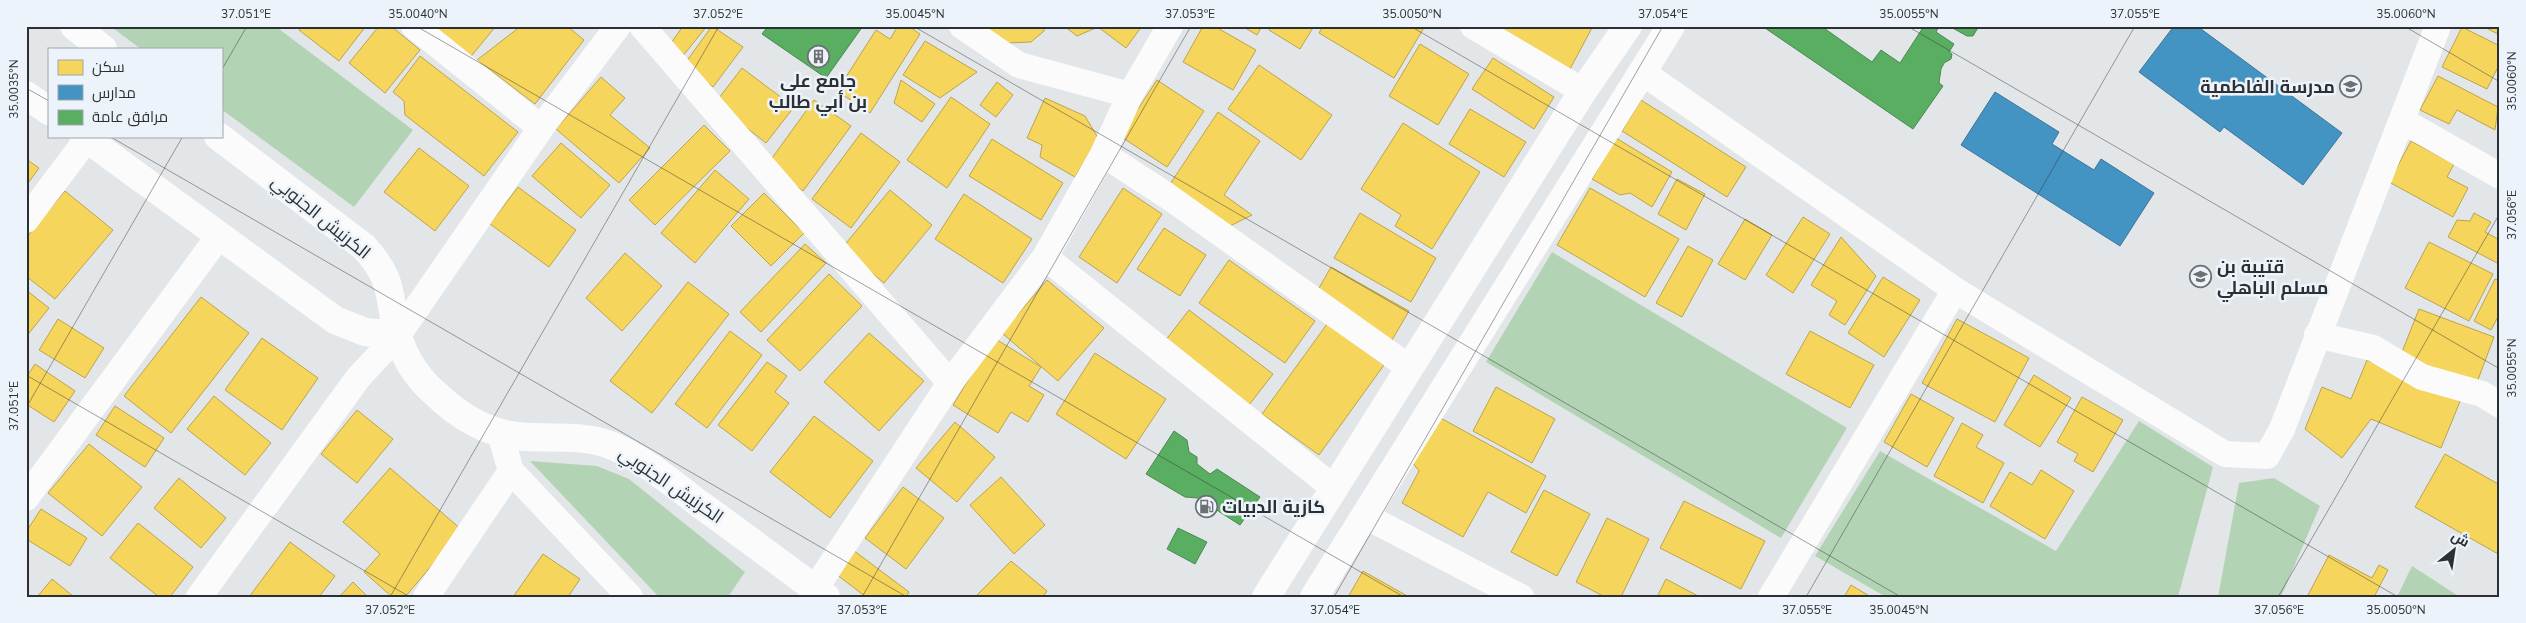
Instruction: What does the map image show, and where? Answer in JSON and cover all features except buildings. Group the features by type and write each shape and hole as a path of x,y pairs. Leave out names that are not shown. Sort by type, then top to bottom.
{"main road":[{"path":"74,26 102,48"},
{"path":"1266,597 1583,91 1628,26"},
{"path":"1314,597 1671,26"},
{"path":"26,95 48,110"},
{"path":"85,138 335,320 365,332 398,335"},
{"name":"الكرنيش الجنوبي","path":"221,138 364,247 376,260 386,276 392,293 398,335 413,368 438,396 464,416 500,433 517,436 574,436 612,446 630,454 663,476 821,593"}],"street":[{"path":"414,26 541,128"},
{"path":"199,597 358,378 398,335 541,128 618,26"},
{"path":"642,26 950,383"},
{"path":"962,26 1019,65 1130,95"},
{"path":"821,593 950,383 1044,257 1103,154 1130,95 1170,26"},
{"path":"1473,26 1583,91"},
{"path":"1642,72 1955,290 2225,454 2267,456 2282,429 2317,335 2403,121 2438,26"},
{"path":"2403,121 2500,176"},
{"path":"26,220 85,138"},
{"path":"1103,154 1166,195 1410,368"},
{"path":"26,498 219,236"},
{"path":"1044,257 1335,489"},
{"path":"1771,597 1955,290"},
{"path":"2317,335 2373,348 2422,377 2482,394 2500,405"},
{"path":"500,433 511,471 630,597"},
{"path":"426,597 511,471"},
{"path":"1365,516 1521,597"}],"green space":[{"path":"110,26 275,26 413,130 354,207 222,110 222,48 140,48"},
{"path":"1552,252 1847,428 1781,538 1486,362"},
{"path":"2139,421 2213,467 2178,597 1886,597 1815,556 1880,451 2056,551"},
{"path":"530,461 597,466 629,479 745,572 728,597 659,597"},
{"path":"2274,478 2320,506 2281,597 2218,597 2239,483"},
{"path":"2412,566 2460,597 2397,597"}],"place":[{"name":"جامع علي بن أبي طالب","path":"818,56"},
{"name":"مدرسة الفاطمية","path":"2351,87"},
{"name":"قتيبة بن مسلم الباهلي","path":"2201,277"},
{"name":"كازية الدبيات","path":"1206,507"}]}
